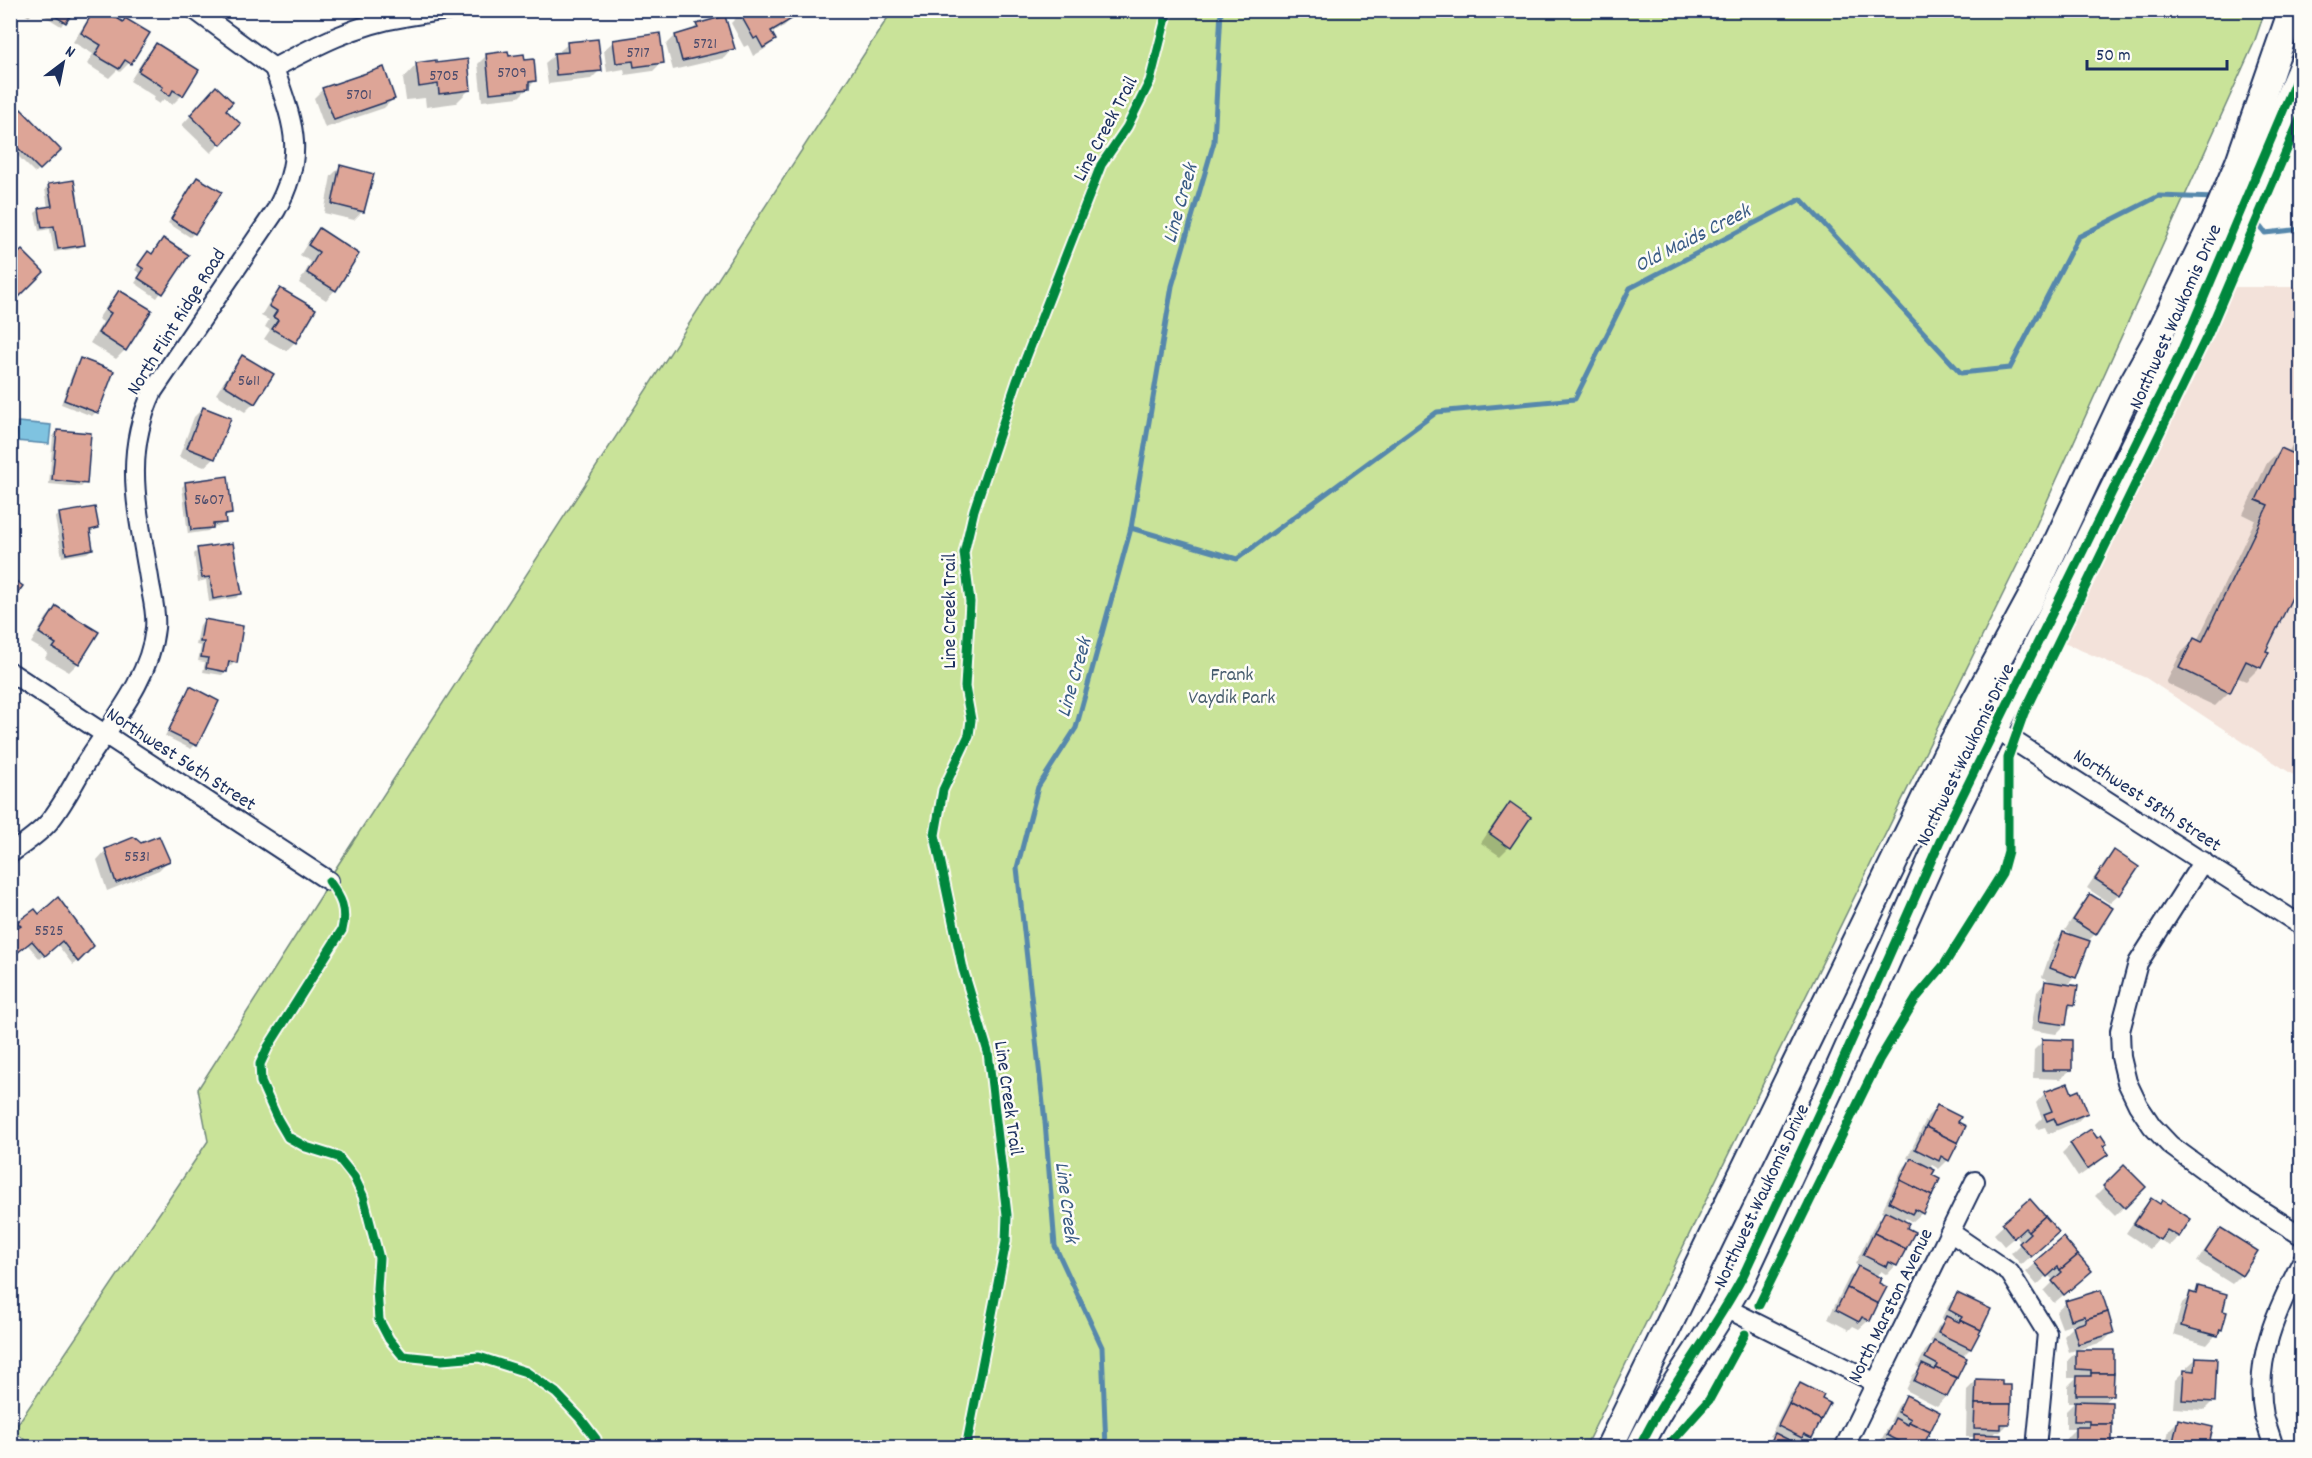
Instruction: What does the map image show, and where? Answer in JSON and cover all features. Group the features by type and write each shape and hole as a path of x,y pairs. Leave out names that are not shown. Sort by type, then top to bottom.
{"main road":[{"name":"Northwest Waukomis Drive","path":"1609,1448 1946,755 2032,596 2126,395 2155,343 2213,223 2239,162 2292,10"},
{"name":"Northwest Waukomis Drive","path":"1639,1448 1653,1419 1726,1308 1742,1278 1830,1089 1940,841 2180,354 2301,66"}],"street":[{"path":"195,10 274,68 316,46 358,29 402,17 450,10"},
{"name":"North Flint Ridge Road","path":"10,854 49,822 128,700 141,675 156,626 134,476 135,446 142,418 153,391 276,210 292,172 295,144 292,122 274,68"},
{"name":"Northwest 56th Street","path":"10,672 329,881"},
{"name":"Northwest 58th Street","path":"1969,712 2301,926"},
{"path":"2203,861 2138,963 2120,1031 2121,1057 2127,1082 2152,1126 2170,1145 2245,1200 2301,1236"},
{"name":"North Marston Avenue","path":"1844,1448 1975,1181"},
{"path":"1950,1232 2010,1273 2047,1333 2036,1448"},
{"path":"2274,1448 2264,1416 2261,1377 2264,1350 2281,1301 2301,1261"},
{"path":"1726,1308 1876,1383"}],"shaded area":[{"path":"2227,287 2301,287 2301,780 2146,678 2050,637"}],"green space":[{"name":"Frank Vaydik Park","path":"892,11 2265,11 2254,43 2029,541 1585,1447 36,1448 13,1431 208,1141 198,1089 321,896 334,871"}],"water":[{"path":"18,422 51,425 49,444 16,441"}],"building":[{"path":"45,10 74,10 66,23"},
{"path":"94,10 104,10 123,22 125,18 150,33 131,64 125,60 119,69 95,55 101,45 81,33"},
{"path":"743,10 791,10 795,17 771,31 776,40 763,48 757,37 754,39 739,12"},
{"path":"725,16 735,49 682,61 675,35 698,28 696,24"},
{"path":"660,33 664,63 634,67 633,61 616,63 613,40"},
{"path":"598,39 602,71 556,75 554,53 568,52 567,42"},
{"path":"156,43 199,70 183,96 173,90 170,96 161,90 163,87 138,71"},
{"path":"508,51 509,56 524,54 525,60 534,59 536,81 529,82 529,89 490,93 486,54"},
{"path":"468,59 471,90 439,94 438,84 419,87 416,63"},
{"path":"384,67 395,99 334,120 322,88"},
{"path":"216,86 233,102 226,110 241,124 221,145 190,115"},
{"path":"21,109 61,150 40,170 10,140 10,119"},
{"path":"340,165 374,174 364,212 332,204"},
{"path":"197,177 222,192 195,234 171,219"},
{"path":"74,180 85,245 58,249 54,226 42,228 39,208 52,206 48,184"},
{"path":"319,228 359,254 336,291 307,273 319,252 308,245"},
{"path":"163,238 189,255 163,294 138,278 144,269 138,265 148,251 152,254"},
{"path":"22,250 44,272 15,301 10,297 10,261"},
{"path":"280,288 316,309 296,343 272,329 278,320 273,317 277,311 269,306"},
{"path":"119,290 152,310 126,351 98,333 111,313 106,310"},
{"path":"242,355 274,374 255,404 224,385"},
{"path":"80,358 114,371 98,413 64,400"},
{"path":"203,407 231,418 215,459 187,448"},
{"path":"57,430 91,433 87,484 52,480"},
{"path":"2302,438 2302,577 2266,651 2269,652 2261,668 2246,661 2230,693 2179,668 2194,638 2202,642 2268,505 2256,500 2281,448 2294,454"},
{"path":"228,476 232,514 225,515 226,523 213,524 213,528 191,530 185,482"},
{"path":"95,507 99,528 90,530 93,549 66,554 59,513"},
{"path":"233,543 242,594 213,599 210,577 202,578 197,548"},
{"path":"10,577 23,586 10,604"},
{"path":"56,606 99,632 79,664 53,648 56,644 39,633"},
{"path":"204,619 243,626 237,663 229,661 227,672 206,668 208,658 201,657 204,642 200,642"},
{"path":"190,686 219,701 197,746 168,732"},
{"path":"1510,802 1531,817 1510,848 1489,833"},
{"path":"159,836 170,861 116,883 105,849 134,837 141,843"},
{"path":"2114,850 2139,867 2120,895 2095,879"},
{"path":"2090,894 2113,908 2096,935 2073,920"},
{"path":"58,897 94,946 78,962 62,941 45,956 32,941 11,958 10,933 21,926 17,922 35,909 39,914"},
{"path":"2063,932 2090,941 2076,978 2050,968"},
{"path":"2045,981 2078,986 2075,1005 2069,1004 2066,1025 2039,1021"},
{"path":"2042,1039 2072,1040 2072,1070 2042,1070"},
{"path":"2068,1083 2072,1093 2079,1090 2088,1113 2057,1125 2054,1118 2047,1121 2044,1114 2052,1111 2044,1092"},
{"path":"1937,1105 1961,1117 1958,1122 1966,1126 1958,1143 1926,1127"},
{"path":"1926,1127 1958,1143 1949,1161 1941,1156 1939,1161 1915,1149"},
{"path":"2091,1129 2097,1138 2101,1135 2107,1144 2103,1146 2109,1154 2087,1169 2070,1143"},
{"path":"1911,1158 1935,1170 1932,1175 1940,1179 1932,1196 1900,1180"},
{"path":"2124,1165 2146,1187 2125,1208 2103,1186"},
{"path":"1900,1180 1932,1196 1923,1214 1915,1209 1912,1214 1889,1202"},
{"path":"2151,1198 2160,1204 2162,1200 2191,1219 2179,1237 2167,1230 2160,1240 2134,1224"},
{"path":"2030,1199 2045,1216 2028,1231 2025,1228 2014,1238 2002,1223"},
{"path":"1885,1211 1909,1223 1907,1228 1915,1232 1906,1249 1874,1233"},
{"path":"2045,1216 2059,1232 2031,1257 2019,1243 2030,1233 2028,1231"},
{"path":"2221,1228 2258,1251 2242,1276 2205,1252"},
{"path":"1874,1233 1906,1249 1897,1266 1889,1262 1887,1267 1863,1255"},
{"path":"2063,1237 2078,1255 2060,1270 2058,1267 2047,1277 2034,1262"},
{"path":"2078,1255 2092,1271 2064,1295 2052,1281 2062,1272 2060,1270"},
{"path":"1858,1266 1881,1278 1879,1283 1887,1287 1878,1304 1847,1288"},
{"path":"2198,1286 2227,1294 2223,1311 2227,1312 2218,1336 2181,1326 2190,1292 2196,1294"},
{"path":"1847,1288 1878,1304 1870,1321 1862,1317 1859,1322 1836,1310"},
{"path":"2101,1290 2108,1312 2086,1319 2084,1316 2071,1320 2065,1301"},
{"path":"1957,1293 1991,1309 1981,1330 1960,1320 1962,1317 1949,1310"},
{"path":"2108,1312 2114,1333 2078,1344 2073,1326"},
{"path":"1946,1316 1981,1330 1971,1349 1938,1333"},
{"path":"1934,1341 1967,1358 1957,1378 1936,1368 1938,1365 1925,1358"},
{"path":"2076,1350 2114,1350 2114,1373 2091,1373 2091,1370 2076,1369"},
{"path":"2196,1357 2217,1358 2215,1402 2182,1400 2184,1370 2195,1371"},
{"path":"1922,1364 1957,1378 1947,1397 1914,1381"},
{"path":"2091,1373 2114,1373 2113,1395 2076,1395 2077,1376 2091,1376"},
{"path":"1976,1379 2002,1380 2002,1385 2011,1385 2011,1404 1975,1404"},
{"path":"1800,1383 1824,1395 1822,1399 1830,1403 1821,1420 1789,1404"},
{"path":"1906,1395 1940,1412 1930,1432 1909,1422 1911,1419 1898,1412"},
{"path":"2075,1401 2112,1402 2112,1424 2089,1424 2089,1421 2074,1421"},
{"path":"1789,1404 1821,1420 1812,1438 1804,1434 1802,1438 1778,1426"},
{"path":"1975,1404 2011,1404 2010,1424 2001,1424 2001,1429 1974,1428"},
{"path":"1895,1418 1930,1432 1922,1448 1912,1448 1887,1435"},
{"path":"2178,1419 2213,1427 2208,1448 2168,1448 2172,1447"},
{"path":"2089,1424 2112,1424 2112,1446 2075,1446 2075,1427 2089,1427"},
{"path":"1775,1433 1799,1445 1798,1448 1768,1448"},
{"path":"1974,1434 2001,1435 2001,1440 2010,1440 2009,1448 1974,1448"}],"waterway":[{"name":"Line Creek","path":"1106,1448 1102,1347 1055,1246 1045,1122 1017,868 1038,787 1076,728 1131,528 1172,286 1214,142 1221,10"},
{"name":"Old Maids Creek","path":"1131,528 1237,559 1437,412 1575,399 1630,288 1801,199 1961,373 2010,368 2078,237 2159,196 2216,198"},
{"name":"Old Maids Creek","path":"2248,211 2265,233 2302,229"}],"cycle path":[{"name":"Line Creek Trail","path":"966,1448 1006,1242 1007,1215 988,1052 963,969 935,835 943,790 969,735 971,720 965,687 970,602 964,553 974,510 1017,381 1101,165 1127,127 1150,81 1168,10"},
{"path":"1639,1448 1663,1404 1742,1278 1830,1089 1940,841 2180,354 2302,66"},
{"path":"1759,1305 1879,1060 1917,997 1944,965 2002,873 2008,851 2008,758 2024,713 2208,334 2302,114"},
{"path":"329,881 342,904 344,916 342,930 268,1047 260,1064 261,1082 277,1118 288,1137 306,1147 338,1157 354,1177 363,1196 379,1258 377,1289 379,1320 389,1339 403,1356 442,1360 479,1357 526,1372 556,1393 580,1418 596,1439 597,1448"},
{"path":"1666,1448 1709,1400 1745,1334"}]}
